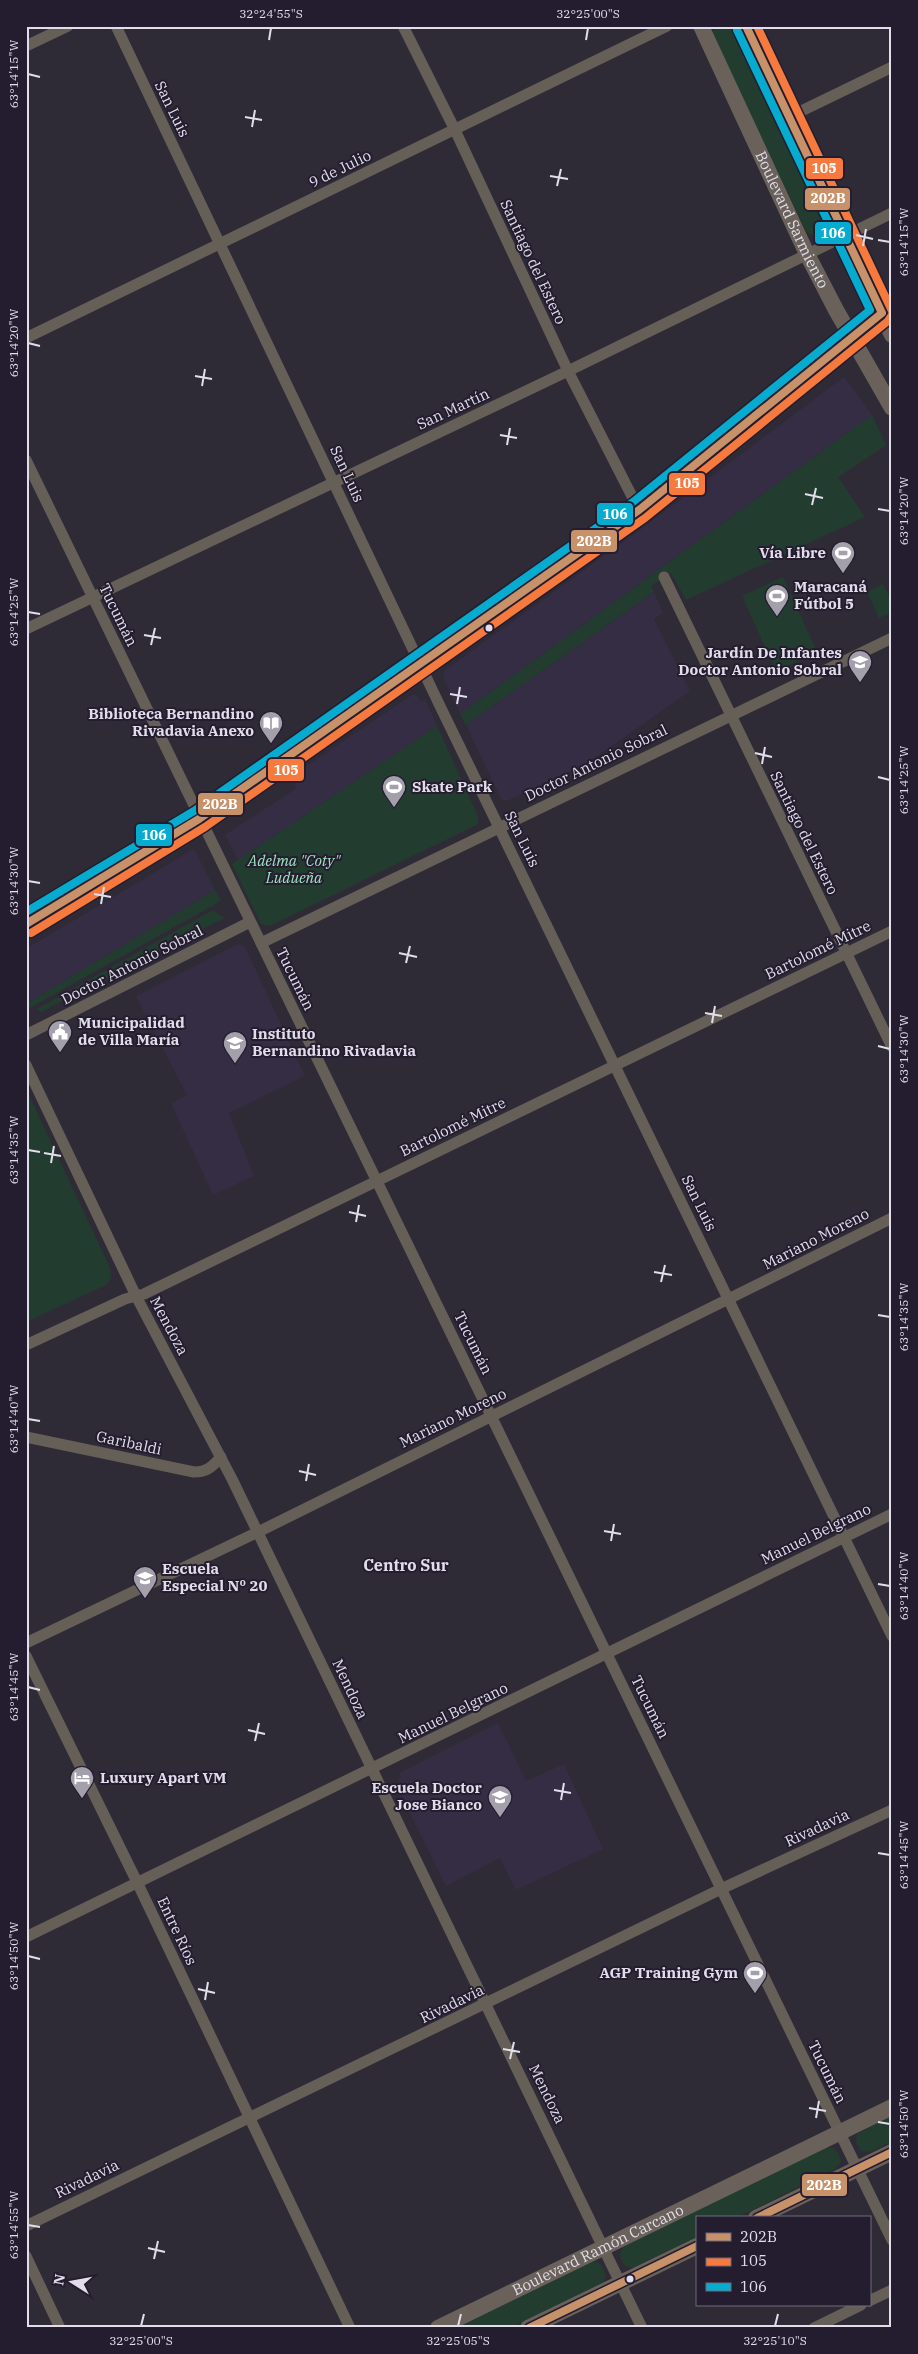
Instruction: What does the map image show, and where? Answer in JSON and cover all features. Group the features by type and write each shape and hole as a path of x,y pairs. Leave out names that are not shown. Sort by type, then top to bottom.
{"main road":[{"name":"Boulevard Sarmiento","path":"701,26 807,254 892,408"},
{"path":"746,26 845,236 887,309 892,335"},
{"path":"26,924 199,819 421,665 639,510 887,309"},
{"name":"Boulevard Ramón Carcano","path":"438,2328 892,2107"},
{"path":"760,2216 892,2152"},
{"path":"528,2328 696,2246"}],"street":[{"path":"26,46 68,26"},
{"name":"San Luis","path":"116,26 499,827 892,1636"},
{"name":"Santiago del Estero","path":"403,26 455,130 568,372 639,510"},
{"name":"9 de Julio","path":"26,338 667,26"},
{"path":"789,117 892,67"},
{"name":"San Martín","path":"26,629 568,372 892,213"},
{"name":"Tucumán","path":"26,460 892,2240"},
{"name":"Santiago del Estero","path":"664,577 892,1047"},
{"name":"Doctor Antonio Sobral","path":"261,943 892,638"},
{"name":"Doctor Antonio Sobral","path":"26,1034 250,922"},
{"name":"Bartolomé Mitre","path":"26,1345 136,1296 377,1181 892,931"},
{"name":"Mendoza","path":"26,1065 136,1296 221,1457 258,1532 605,2247 642,2328"},
{"name":"Mariano Moreno","path":"26,1643 258,1532 892,1218"},
{"name":"Garibaldi","path":"26,1438 194,1472 203,1472 211,1468 221,1457"},
{"name":"Manuel Belgrano","path":"26,1937 372,1770 892,1514"},
{"name":"Entre Ríos","path":"26,1656 137,1882 350,2328"},
{"name":"Rivadavia","path":"26,2226 721,1889 892,1810"},
{"path":"26,2256 60,2328"},
{"path":"870,2301 892,2290"},
{"path":"814,2328 859,2306"}],"shaded area":[{"path":"844,377 872,415 460,714 444,679 444,671 637,532"},
{"path":"654,592 663,613 654,619 690,691 587,763 507,801 501,799 466,725"},
{"path":"416,694 421,702 425,699 437,726 238,860 225,835 297,788 290,777"},
{"path":"194,849 215,890 26,1004 26,949"},
{"name":"Instituto Bernandino Rivadavia","path":"238,944 245,947 305,1076 229,1113 254,1176 213,1195 171,1103 187,1095 136,996"},
{"name":"Escuela Doctor Jose Bianco","path":"498,1723 526,1781 564,1764 603,1849 516,1890 500,1858 446,1886 397,1787 401,1772"}],"green space":[{"path":"714,26 739,26 832,222 831,228 825,236 814,237 806,231 713,37"},
{"path":"872,415 886,445 838,477 865,517 686,600 671,573 651,586 654,592 466,725 460,714"},
{"path":"783,577 817,652 776,671 742,596"},
{"path":"883,584 892,602 892,612 879,618 867,592"},
{"name":"Skate Park","path":"437,726 478,816 478,824 270,926 261,924 232,864"},
{"path":"215,890 221,901 26,1010 26,1004"},
{"path":"213,910 224,918 41,1012 37,1009"},
{"path":"26,1089 110,1268 111,1278 106,1285 26,1322"},
{"path":"892,2116 892,2141 870,2152 861,2151 856,2142 857,2134"},
{"path":"825,2148 836,2150 839,2155 841,2162 835,2169 740,2216 696,2216 696,2237 633,2268 626,2266 622,2262 620,2254 624,2246"},
{"path":"590,2262 597,2262 602,2266 606,2276 604,2282 511,2328 456,2328"}],"transit line":[{"name":"202B","path":"26,924 199,819 639,510 882,313 746,26"},
{"name":"105","path":"757,26 892,311"},
{"name":"106","path":"26,912 194,811 633,502 870,310 737,30"},
{"name":"105","path":"31,933 205,827 645,518 888,321 892,315"},
{"name":"202B","path":"761,2216 892,2152"},
{"name":"202B","path":"529,2328 696,2246"}],"place":[{"name":"Vía Libre","path":"843,574"},
{"name":"Maracaná Fútbol 5","path":"777,617"},
{"name":"Jardín De Infantes Doctor Antonio Sobral","path":"860,683"},
{"name":"Biblioteca Bernandino Rivadavia Anexo","path":"271,744"},
{"name":"Skate Park","path":"394,808"},
{"name":"Municipalidad de Villa María","path":"60,1053"},
{"name":"Instituto Bernandino Rivadavia","path":"235,1064"},
{"name":"Escuela Especial Nº 20","path":"145,1599"},
{"name":"Luxury Apart VM","path":"82,1799"},
{"name":"Escuela Doctor Jose Bianco","path":"500,1818"},
{"name":"AGP Training Gym","path":"755,1994"}],"district":[{"name":"Centro Sur","path":"406,1565"}],"park label":[{"name":"Adelma \"Coty\" Ludueña","path":"294,870"}]}
